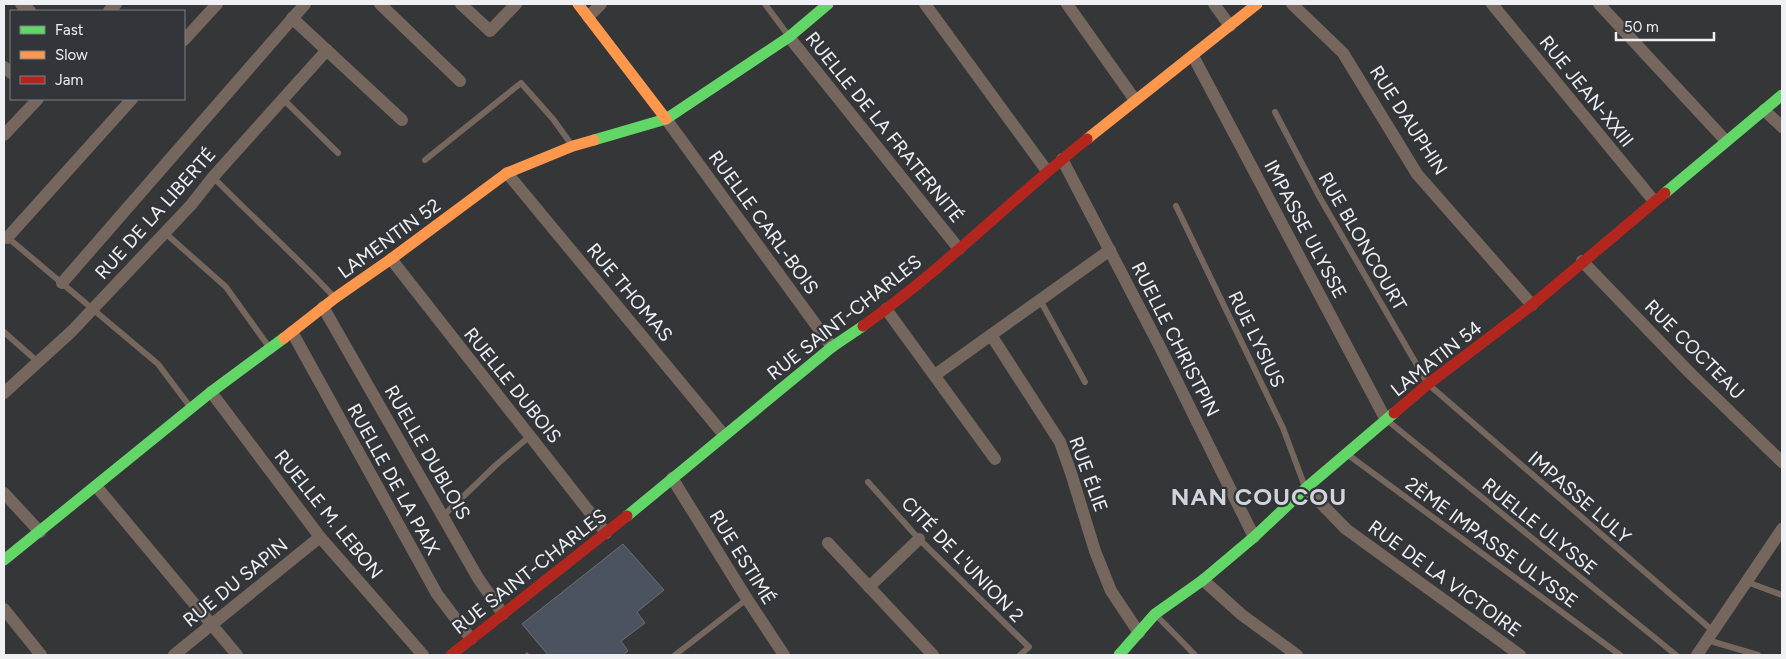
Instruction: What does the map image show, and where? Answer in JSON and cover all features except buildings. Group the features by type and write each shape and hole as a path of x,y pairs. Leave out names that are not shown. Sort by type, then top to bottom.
{"street":[{"path":"185,39 216,4"},
{"path":"62,283 304,4"},
{"path":"380,4 460,81"},
{"path":"461,4 490,30 516,4"},
{"path":"578,4 666,119"},
{"path":"588,17 601,4"},
{"name":"LAMENTIN 52","path":"4,560 211,392 335,298 391,259 506,173 573,146 666,119 789,37 828,4"},
{"path":"924,4 1047,171"},
{"path":"1068,4 1135,100"},
{"path":"1214,4 1230,26"},
{"name":"RUE SAINT-CHARLES","path":"451,655 606,533 832,347 886,309 1047,171 1257,4"},
{"name":"RUE DAUPHIN","path":"1292,4 1343,53 1417,174 1532,305"},
{"name":"RUE JEAN-XXIII","path":"1492,4 1654,201"},
{"path":"1598,4 1726,141"},
{"path":"292,18 402,120"},
{"name":"RUELLE DE LA FRATERNITÉ","path":"789,37 958,249"},
{"name":"RUE DE LA LIBERTÉ","path":"4,394 72,331 191,205 213,177 327,50"},
{"name":"IMPASSE ULYSSE","path":"1193,56 1386,420"},
{"name":"LAMATIN 54","path":"1119,655 1155,614 1203,580 1254,537 1346,453 1428,384 1532,305 1582,261 1782,95"},
{"path":"4,135 37,100"},
{"path":"6,236 131,100"},
{"path":"1764,110 1782,127"},
{"name":"RUELLE CARL-BOIS","path":"666,119 832,347"},
{"name":"RUELLE CHRISTPIN","path":"1062,159 1110,250 1254,537"},
{"name":"RUE THOMAS","path":"506,173 724,435"},
{"path":"935,375 1110,250"},
{"name":"RUELLE DUBOIS","path":"391,259 606,533"},
{"name":"RUE COCTEAU","path":"1582,261 1690,373 1782,462"},
{"name":"RUELLE DUBLOIS","path":"323,307 478,578 503,614"},
{"path":"886,309 995,459"},
{"name":"RUELLE DE LA PAIX","path":"292,332 437,594 471,639"},
{"name":"RUE ÉLIE","path":"991,335 1060,442 1095,551 1111,591 1139,633"},
{"name":"RUELLE M. LEBON","path":"211,392 320,537 423,655"},
{"name":"RUE ESTIMÉ","path":"672,478 784,655"},
{"path":"96,486 238,655"},
{"name":"RUE DE LA VICTOIRE","path":"1306,488 1346,529 1520,655"},
{"path":"4,493 40,532"},
{"path":"1696,655 1782,529"},
{"name":"RUE DU SAPIN","path":"174,655 320,537"},
{"path":"869,587 919,539"},
{"path":"828,543 933,655"},
{"path":"1203,580 1242,614 1297,655"},
{"path":"4,609 42,655"}],"lane":[{"name":"RUELLE DE LA FRATERNITÉ","path":"765,4 789,37"},
{"path":"425,160 521,83 573,146"},
{"path":"284,100 338,153"},
{"name":"RUE BLONCOURT","path":"1275,112 1320,198 1428,384"},
{"path":"213,177 247,212 304,265 335,298"},
{"name":"RUE LYSIUS","path":"1176,206 1283,428 1306,488"},
{"path":"164,232 226,287 270,348"},
{"path":"6,236 158,364 192,408"},
{"path":"1040,300 1085,382"},
{"path":"4,332 38,362"},
{"name":"IMPASSE LULY","path":"1428,384 1710,636"},
{"name":"RUELLE ULYSSE","path":"1386,420 1676,655"},
{"path":"443,516 496,465 530,436"},
{"name":"2ÈME IMPASSE ULYSSE","path":"1346,453 1620,655"},
{"name":"CITÉ DE L'UNION 2","path":"868,482 919,539 1029,647 1020,655"},
{"path":"1747,582 1782,595"},
{"path":"675,655 747,599"},
{"path":"1155,614 1195,655"},
{"path":"1710,636 1758,655"}],"traffic: fast":[{"path":"594,140 666,119 789,37 828,4"},
{"path":"1665,193 1782,95"},
{"path":"627,516 832,347 863,326"},
{"path":"4,560 211,392 284,338"},
{"path":"1119,655 1155,614 1203,580 1394,413"}],"traffic: slow":[{"path":"578,4 666,119"},
{"path":"1087,139 1257,4"},
{"path":"284,338 335,298 507,173 573,146 594,140"}],"traffic: jam":[{"path":"863,326 921,282 1087,139"},
{"path":"1394,413 1428,384 1532,305 1665,193"},
{"path":"451,655 627,516"}],"district":[{"name":"NAN COUCOU","path":"1259,497"}]}
